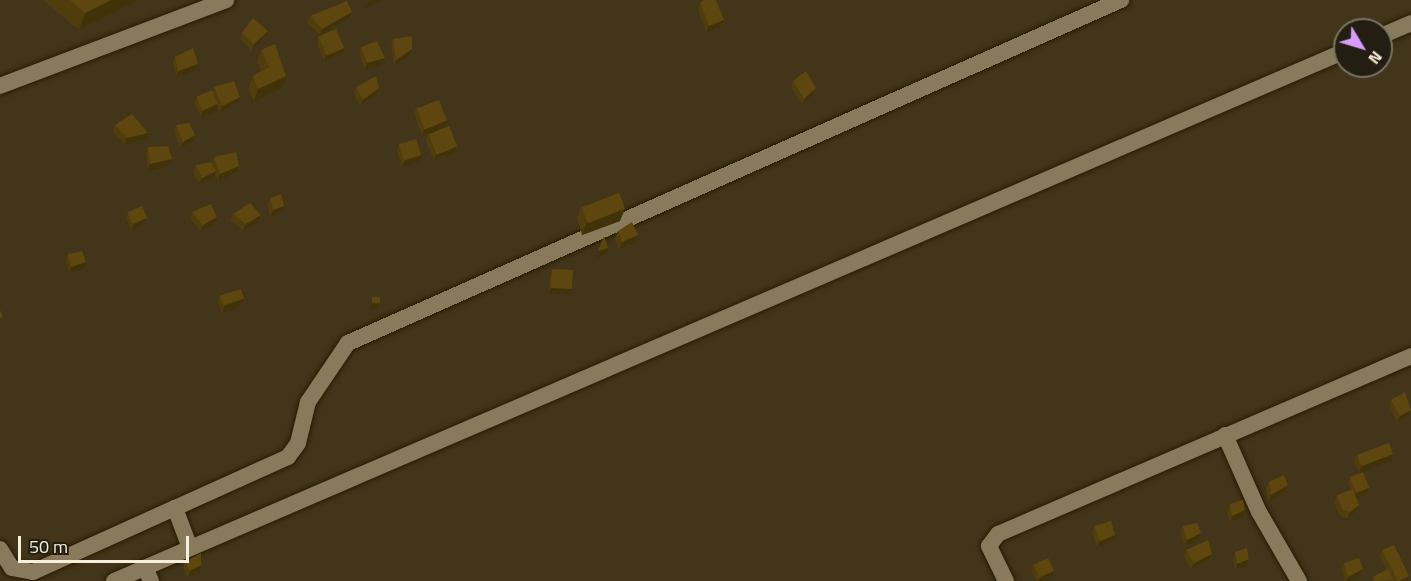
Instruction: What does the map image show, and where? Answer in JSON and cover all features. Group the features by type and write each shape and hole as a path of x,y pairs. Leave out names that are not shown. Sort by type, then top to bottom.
{"street":[{"path":"0,86 226,0"},
{"path":"0,549 12,568 33,572 288,457 298,443 308,402 348,344 1121,0"},
{"path":"1393,31 1411,23"},
{"path":"114,581 148,574 190,548 1333,56"},
{"path":"1006,581 989,546 998,534 1411,356"},
{"path":"1225,435 1259,512 1299,581"},
{"path":"175,508 190,548"}],"building":[{"path":"70,0 111,0 85,13"},
{"path":"704,0 716,0 724,20 709,26 700,3"},
{"path":"347,1 352,12 322,29 310,16"},
{"path":"253,18 268,31 254,44 242,33"},
{"path":"336,29 344,48 327,56 319,36"},
{"path":"412,36 412,49 396,60 393,39"},
{"path":"377,41 385,58 367,63 361,47"},
{"path":"275,44 286,76 258,89 253,76 269,67 261,50"},
{"path":"193,48 198,64 178,71 175,57"},
{"path":"806,71 816,88 804,99 793,81"},
{"path":"376,76 379,88 363,100 356,87"},
{"path":"234,81 240,97 222,106 214,87"},
{"path":"212,90 218,104 202,110 196,97"},
{"path":"439,100 447,121 424,129 417,109"},
{"path":"132,114 148,133 127,138 115,125"},
{"path":"189,123 195,135 183,142 176,125"},
{"path":"449,126 457,146 437,155 429,134"},
{"path":"416,139 421,155 404,161 399,144"},
{"path":"168,146 172,159 150,164 148,147"},
{"path":"236,152 239,166 220,174 214,157"},
{"path":"211,162 216,171 202,178 196,165"},
{"path":"619,193 625,209 588,223 582,207"},
{"path":"281,194 284,206 273,210 270,198"},
{"path":"250,203 261,215 246,224 233,214"},
{"path":"211,204 217,217 203,225 192,212"},
{"path":"142,206 147,218 132,224 127,212"},
{"path":"632,222 638,235 622,242 618,231"},
{"path":"604,236 608,248 598,251"},
{"path":"82,251 86,262 71,267 68,254"},
{"path":"552,269 573,270 572,289 551,288"},
{"path":"241,289 244,299 223,305 220,295"},
{"path":"372,297 380,297 380,303 372,303"},
{"path":"1405,392 1411,410 1400,416 1391,400"},
{"path":"1389,443 1393,454 1361,466 1357,455"},
{"path":"1363,472 1369,488 1356,493 1350,477"},
{"path":"1284,475 1288,485 1271,495 1269,482"},
{"path":"1353,489 1359,505 1350,512 1342,509 1337,495"},
{"path":"1243,500 1245,510 1232,516 1230,504"},
{"path":"1111,521 1115,535 1100,541 1094,526"},
{"path":"1197,523 1201,533 1187,540 1183,526"},
{"path":"1208,540 1212,554 1194,563 1186,550"},
{"path":"1394,545 1409,576 1399,581 1382,550"},
{"path":"1247,548 1249,559 1237,564 1235,552"},
{"path":"201,553 201,565 190,571 185,562"},
{"path":"1048,558 1054,571 1039,577 1033,565"},
{"path":"1359,558 1363,569 1348,577 1344,563"},
{"path":"1388,569 1393,580 1375,581 1373,577"}]}
